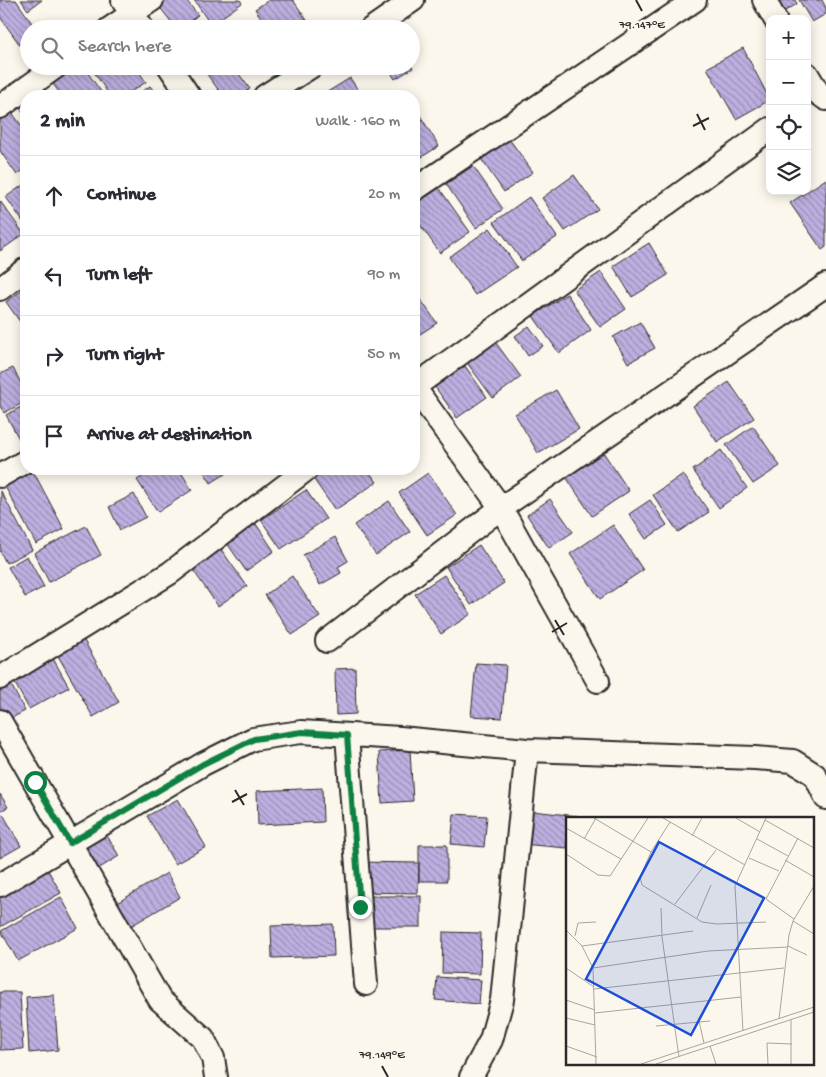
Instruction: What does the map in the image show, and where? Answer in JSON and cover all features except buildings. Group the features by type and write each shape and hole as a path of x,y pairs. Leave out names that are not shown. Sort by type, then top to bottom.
{"street":[{"path":"132,14 152,0"},
{"path":"384,20 414,0"},
{"path":"420,186 695,0"},
{"path":"764,0 773,15"},
{"path":"24,90 44,75"},
{"path":"175,75 186,90"},
{"path":"274,90 298,75"},
{"path":"811,84 817,99"},
{"path":"0,107 20,93"},
{"path":"420,383 766,133"},
{"path":"0,289 20,274"},
{"path":"327,641 501,508 826,286"},
{"path":"420,395 501,508 598,681"},
{"path":"0,476 20,464"},
{"path":"0,678 170,573 299,475"},
{"path":"0,721 160,1000 203,1038 213,1058 216,1077"},
{"path":"0,885 203,764 254,739 302,732 400,738 527,750 756,758 793,762 815,776 826,798"},
{"path":"347,735 366,984"},
{"path":"471,1077 491,1040 502,1000 527,750"}],"route":[{"path":"35,782 70,843 203,764 254,739 302,732 347,735 360,907"}]}
